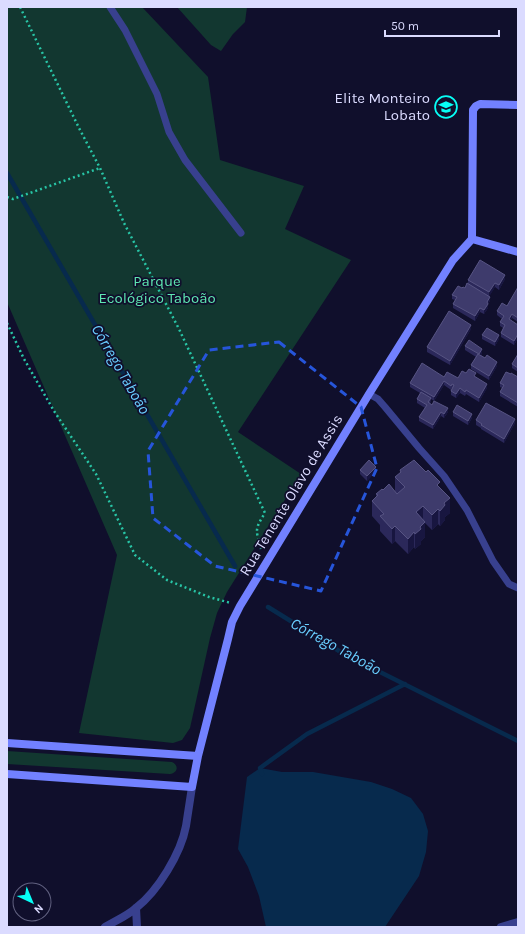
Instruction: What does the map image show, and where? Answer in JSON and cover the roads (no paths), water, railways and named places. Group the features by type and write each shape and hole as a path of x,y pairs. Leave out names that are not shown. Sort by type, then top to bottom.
{"street":[{"path":"518,105 480,104 476,106 474,110 472,239 518,252"},
{"name":"Rua Tenente Olavo de Assis","path":"105,927 136,908 152,892 166,873 178,852 186,827 198,756 232,622 240,606 369,394 453,260 472,239"},
{"path":"7,743 198,756"},
{"path":"7,774 192,786"},
{"path":"136,908 137,927"},
{"path":"501,927 518,922"}],"lane":[{"path":"110,7 125,30 157,94 169,132 185,160 241,233"},
{"path":"369,394 378,399 444,476 467,510 493,561 509,584 518,588"}],"water":[{"path":"260,768 282,772 313,772 371,782 392,789 411,798 423,814 428,831 426,852 419,876 385,927 266,927 259,896 248,867 238,849 247,777"}],"waterway":[{"name":"Córrego Taboão","path":"7,173 235,566"},
{"name":"Córrego Taboão","path":"268,607 344,654 518,741"},
{"path":"262,774 260,768 307,734 405,684"}],"place":[{"name":"Elite Monteiro Lobato","path":"446,107"}],"park label":[{"name":"Parque Ecológico Taboão","path":"157,290"}]}
